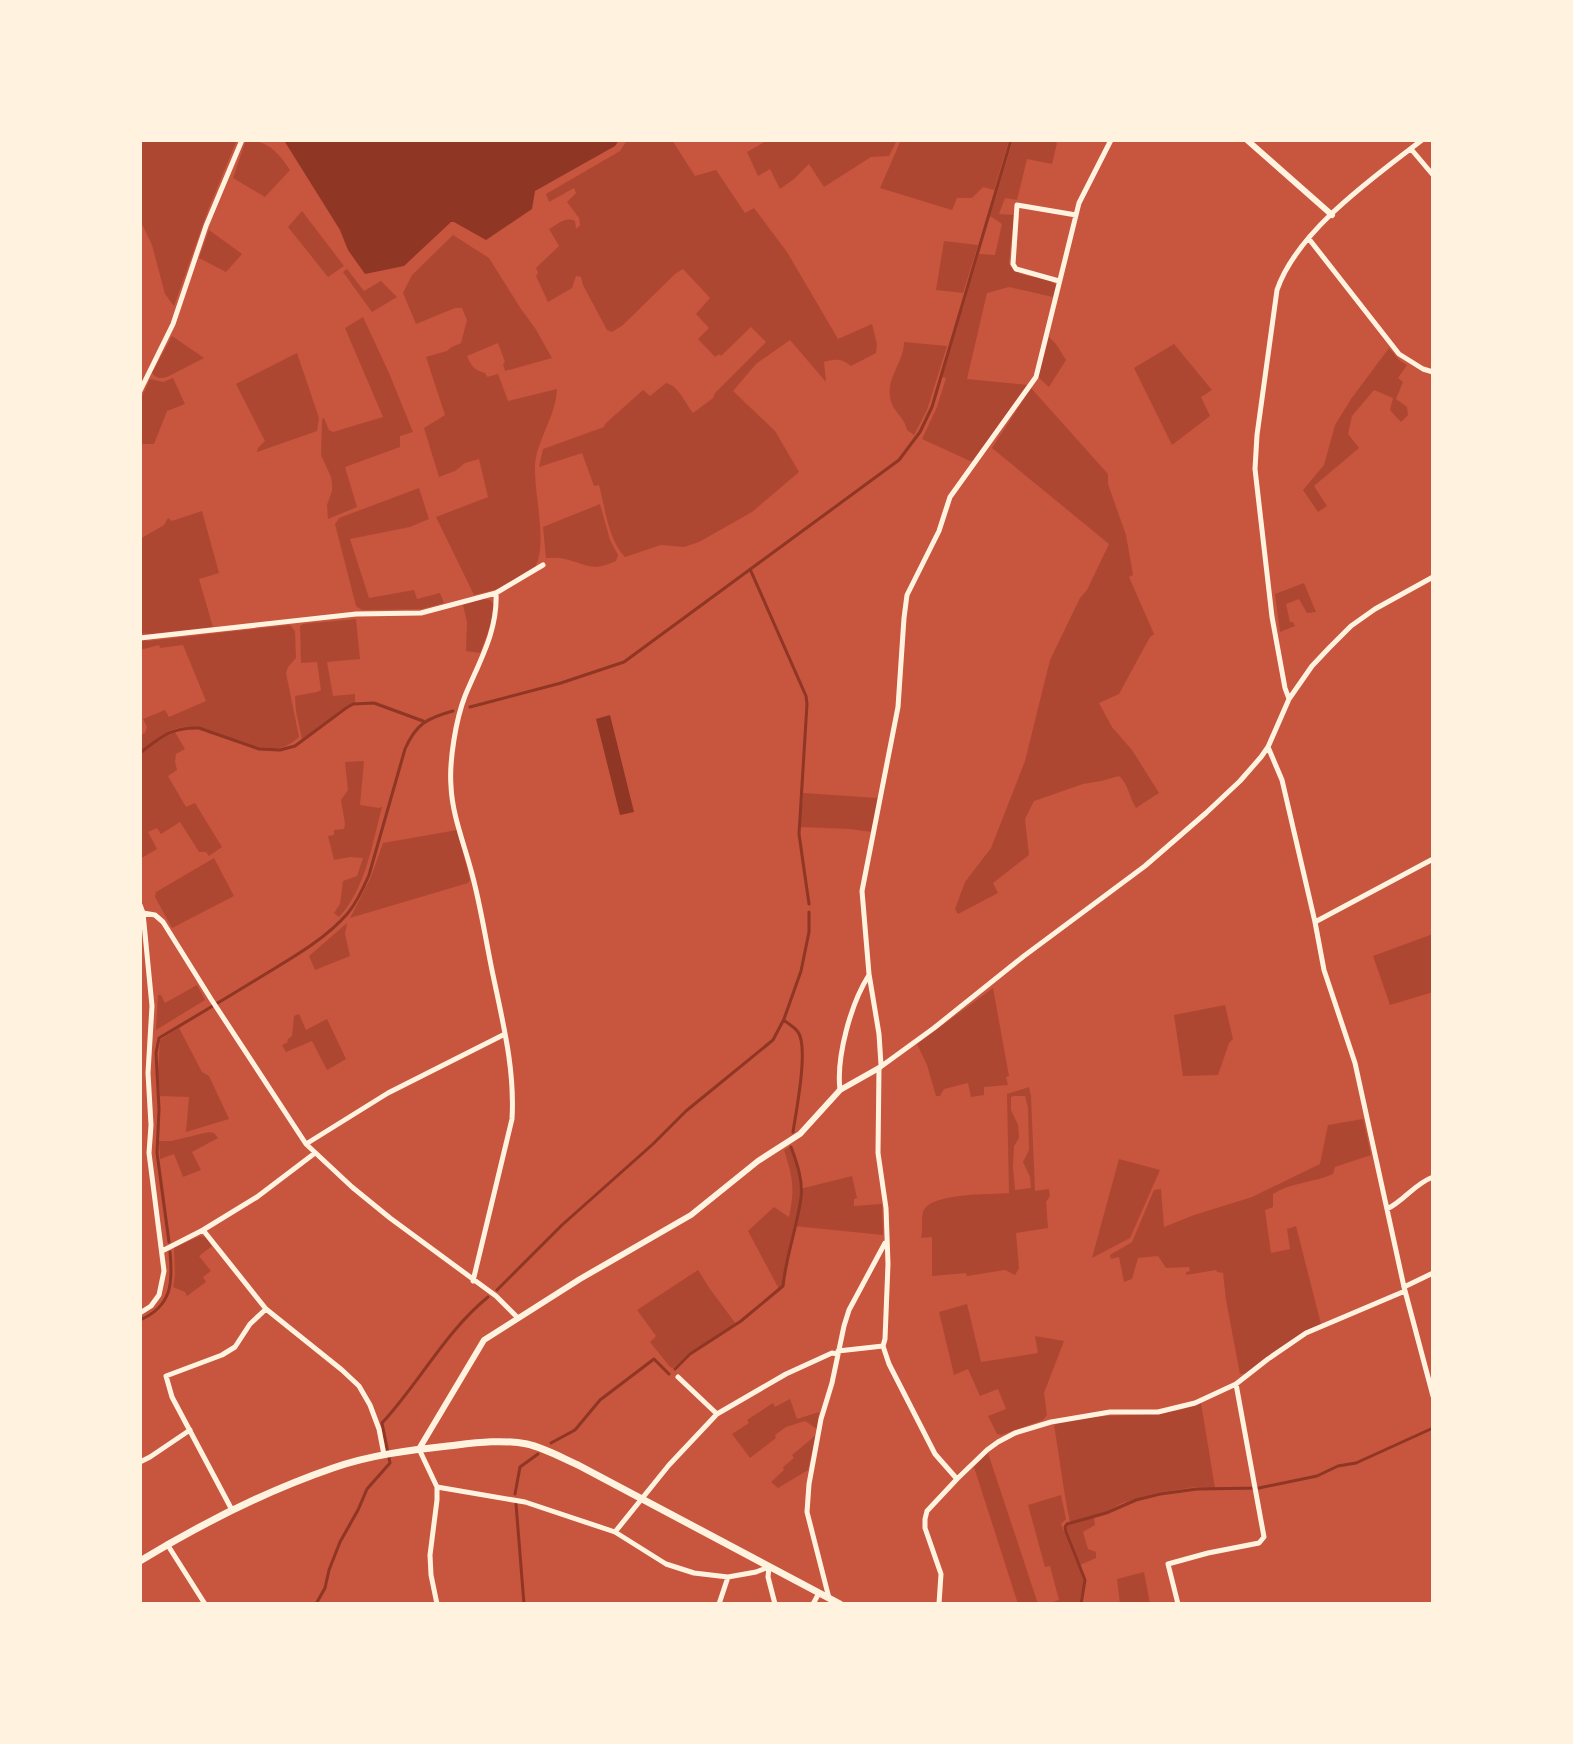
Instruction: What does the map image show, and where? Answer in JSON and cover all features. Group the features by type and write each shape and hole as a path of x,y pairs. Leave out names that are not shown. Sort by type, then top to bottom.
{"main road":[{"path":"140,1561 232,1510 336,1467 419,1449 485,1441 525,1443 578,1465 835,1602"}],"street":[{"path":"140,391 173,324 206,226 242,140"},
{"path":"957,1479 935,1454 889,1364 883,1346 888,1264 885,1195 878,1153 879,1034 869,974 862,891 898,707 907,595 939,531 950,497 1036,377 1079,203 1111,140"},
{"path":"1247,140 1332,215"},
{"path":"1289,699 1272,617 1255,469 1277,290 1291,261 1332,215 1372,178 1422,140"},
{"path":"1411,149 1433,175"},
{"path":"1059,281 1016,269 1013,264 1017,205 1076,215"},
{"path":"1309,239 1399,354 1433,372"},
{"path":"140,638 356,614 421,613 496,593 543,565"},
{"path":"437,1604 430,1555 437,1487 419,1449 484,1340 691,1215 758,1161 800,1134 840,1090 880,1067 934,1028 1145,866 1240,781 1268,747 1289,699 1312,666 1351,626 1433,577"},
{"path":"473,1281 512,1119 512,1071 450,780 458,719 491,635 497,607 496,593"},
{"path":"1268,747 1282,780 1324,970 1349,1041 1361,1087 1405,1289 1433,1396"},
{"path":"1315,922 1433,859"},
{"path":"140,905 152,1006 148,1073 149,1153 164,1271 159,1295 151,1306 140,1313"},
{"path":"143,913 155,915 163,922 306,1144 352,1187 496,1296 518,1318"},
{"path":"840,1090 844,1043 857,999 869,974"},
{"path":"306,1144 388,1093 505,1034"},
{"path":"162,1251 257,1197 315,1153"},
{"path":"1387,1209 1415,1186 1433,1177"},
{"path":"203,1230 266,1309 359,1386 370,1405 388,1455"},
{"path":"835,1602 807,1512 808,1494 821,1419 849,1310 886,1241"},
{"path":"939,1604 940,1567 927,1535 925,1519 931,1506 998,1442 1034,1426 1099,1413 1149,1412 1195,1403 1236,1384 1306,1333 1405,1289 1433,1273"},
{"path":"232,1510 172,1397 166,1376 235,1347 250,1324 266,1309"},
{"path":"615,1532 669,1465 717,1414 786,1374 832,1353 883,1346"},
{"path":"678,1377 717,1414"},
{"path":"1178,1604 1168,1564 1259,1543 1264,1537 1236,1384"},
{"path":"140,1462 190,1430"},
{"path":"437,1487 525,1502 615,1532 674,1568 728,1577 769,1567 768,1577 775,1604"},
{"path":"167,1544 205,1604"},
{"path":"719,1604 728,1577"},
{"path":"813,1604 819,1593"}],"shaded area":[{"path":"140,140 236,142 174,306 165,294 152,245 140,220"},
{"path":"246,140 261,142 272,149 290,170 265,197 233,178"},
{"path":"281,140 619,140 615,146 535,191 532,209 486,240 451,222 404,266 365,274"},
{"path":"627,140 672,140 695,176 716,170 745,213 754,208 787,252 838,339 872,324 877,344 876,353 851,366 838,360 824,362 826,382 790,340 756,364 733,391 775,431 799,472 752,512 699,542 684,547 661,545 625,557 615,542 599,485 594,486 582,453 539,467 543,449 604,427 643,390 650,396 666,383 678,391 693,413 713,398 766,342 751,327 721,356 715,357 698,339 709,328 696,314 710,298 683,269 612,332 607,330 581,277 576,276 572,288 548,302 536,276 536,268 559,246 549,229 568,219 575,221 576,229 580,225 579,218 567,202 576,193 574,188 549,202 546,194 620,151"},
{"path":"768,140 897,140 889,156 871,157 824,187 809,164 780,189 770,169 758,176 747,152"},
{"path":"901,140 1009,140 994,190 983,187 972,198 957,198 952,210 880,188"},
{"path":"1013,140 1050,140 1057,143 1052,164 1027,159 1017,200 1005,198 999,214 1014,215 1009,263 1013,269 1056,285 1053,297 1009,287 987,293 967,379 1028,385 970,461 922,439 946,378 942,377 979,254 995,255 1002,224 990,216"},
{"path":"302,211 344,266 328,277 288,227"},
{"path":"209,230 242,254 226,272 199,258"},
{"path":"453,235 489,258 552,358 505,371 498,343 467,356 472,365 487,377 498,374 508,401 557,389 535,467 540,519 539,558 535,567 498,589 474,595 436,517 488,497 479,459 439,477 424,428 445,415 426,357 461,343 467,320 462,308 455,308 416,324 403,293 412,275"},
{"path":"944,241 978,245 963,293 936,290"},
{"path":"347,269 364,291 381,281 397,297 372,312 343,272"},
{"path":"363,317 413,432 400,436 400,447 345,467 357,507 328,519 327,505 332,484 321,455 322,419 333,432 383,417 345,328"},
{"path":"172,336 204,358 167,377 158,377 152,373"},
{"path":"1049,337 1066,360 1049,387 1038,377"},
{"path":"904,342 947,346 927,410 914,435 907,430 890,397 891,382"},
{"path":"1174,344 1212,390 1201,397 1210,416 1172,445 1134,368"},
{"path":"1389,348 1407,365 1398,378 1403,382 1396,399 1407,407 1408,415 1401,422 1390,410 1393,398 1374,390 1352,416 1348,434 1359,448 1314,486 1327,506 1318,512 1303,490 1324,465 1335,425"},
{"path":"297,353 319,418 317,431 257,452 265,441 236,384"},
{"path":"173,378 185,404 167,411 154,444 140,444 140,401 150,379 163,382"},
{"path":"1031,388 1108,474 1108,484 1126,535 1133,575 1129,577 1154,634 1119,694 1099,703 1112,727 1132,750 1159,793 1136,808 1119,776 1083,784 1034,801 1025,819 1029,855 993,883 998,893 958,914 955,909 965,882 991,848 1025,761 1050,660 1109,544 992,448"},
{"path":"419,488 429,519 410,527 350,539 369,598 414,590 417,599 440,593 444,603 422,609 362,610 356,606 335,524 339,518"},
{"path":"600,504 610,540 618,555 616,561 595,567 563,558 546,558 543,527"},
{"path":"202,511 219,573 199,579 213,627 140,633 140,539 164,525 168,518 172,521"},
{"path":"1304,583 1316,612 1307,613 1299,599 1286,604 1290,622 1295,626 1280,632 1275,594"},
{"path":"483,599 494,604 491,624 480,653 466,651 467,622 463,605"},
{"path":"356,619 360,659 327,662 333,696 355,694 355,703 346,706 302,739 295,696 321,690 317,662 301,663 300,626"},
{"path":"290,625 295,631 296,658 286,673 299,737 285,746 257,748 213,732 183,727 165,733 140,752 140,735 145,733 147,727 143,719 165,710 169,717 206,701 183,645 160,648 159,645 140,650 140,640"},
{"path":"610,715 634,812 620,815 596,719"},
{"path":"175,732 185,749 176,754 177,770 168,776 186,807 195,803 222,847 209,856 206,852 199,852 180,822 161,834 157,828 148,832 157,849 140,859 140,754"},
{"path":"364,761 360,805 382,807 362,879 339,917 334,913 340,904 343,881 357,876 363,858 334,860 328,836 334,835 334,830 344,829 341,800 348,790 345,762"},
{"path":"803,793 878,798 872,832 800,827"},
{"path":"457,830 470,880 468,883 350,918 371,877 383,843"},
{"path":"214,858 234,896 172,928 155,897 156,892"},
{"path":"347,923 345,934 350,956 315,970 309,956"},
{"path":"1433,934 1433,992 1390,1005 1373,956"},
{"path":"197,985 205,1000 156,1030 158,995 165,1003"},
{"path":"993,988 1008,1085 984,1087 984,1095 971,1097 968,1083 944,1089 940,1096 936,1096 917,1044"},
{"path":"1225,1005 1233,1039 1218,1075 1183,1076 1174,1015"},
{"path":"299,1014 306,1030 327,1019 346,1059 327,1070 312,1041 286,1052 282,1045 292,1036 294,1016"},
{"path":"179,1028 202,1072 209,1076 229,1119 186,1132 189,1097 160,1096 158,1072 160,1040"},
{"path":"1029,1087 1035,1191 1049,1189 1050,1196 1046,1202 1048,1228 1016,1233 1019,1268 1015,1275 1005,1270 967,1276 966,1273 932,1276 932,1237 921,1238 923,1212 928,1206 948,1198 1009,1193 1007,1094","holes":["1025,1096 1029,1150 1023,1162 1031,1188 1015,1190 1014,1146 1019,1138 1018,1125 1011,1110 1011,1097"]},
{"path":"1363,1119 1371,1155 1335,1167 1333,1174 1280,1190 1273,1194 1273,1207 1265,1210 1271,1253 1290,1249 1287,1229 1296,1226 1321,1324 1305,1331 1245,1374 1240,1374 1223,1273 1216,1270 1186,1275 1189,1267 1166,1268 1158,1256 1138,1258 1132,1279 1124,1282 1119,1257 1111,1259 1110,1255 1132,1242 1154,1190 1161,1189 1164,1227 1252,1197 1320,1164 1328,1125"},
{"path":"209,1132 218,1138 192,1152 201,1170 183,1177 174,1154 160,1159 159,1141"},
{"path":"791,1146 800,1189 852,1176 857,1198 854,1199 854,1206 882,1204 883,1235 794,1226 783,1286 779,1289 748,1231 774,1207 789,1217 792,1183 784,1150"},
{"path":"1119,1159 1160,1170 1130,1238 1092,1258"},
{"path":"200,1236 205,1237 212,1246 199,1256 211,1271 203,1277 206,1282 187,1296 173,1287 174,1248"},
{"path":"698,1270 736,1324 689,1353 673,1368 650,1342 656,1336 637,1310"},
{"path":"967,1304 981,1362 1038,1353 1035,1336 1064,1341 1044,1393 1047,1415 1043,1420 997,1434 988,1416 1006,1409 998,1389 980,1396 968,1369 954,1375 939,1312"},
{"path":"790,1399 797,1419 819,1412 817,1429 805,1421 786,1427 750,1458 732,1434 773,1403 775,1407"},
{"path":"1201,1403 1215,1488 1195,1487 1156,1493 1070,1522 1056,1424 1094,1417 1166,1412"},
{"path":"816,1435 808,1470 778,1488 771,1482 794,1458 792,1455"},
{"path":"988,1453 1038,1604 1018,1604 974,1467"},
{"path":"1061,1495 1066,1519 1061,1524 1084,1581 1079,1604 1047,1604 1059,1600 1050,1566 1045,1567 1028,1505"},
{"path":"1094,1517 1095,1525 1083,1532 1088,1549 1096,1552 1096,1558 1080,1565 1066,1527"},
{"path":"1144,1572 1150,1604 1120,1604 1117,1579"}],"waterway":[{"path":"470,707 561,683 624,662 899,460 920,432 932,407 1011,140"},
{"path":"750,569 806,696 799,834 809,904"},
{"path":"140,753 167,734 189,728 199,728 259,749 280,750 295,746 353,704 374,703 423,721"},
{"path":"169,1242 157,1153 159,1109 156,1053 159,1038 304,950 348,913 369,875 409,740 423,723 453,711"},
{"path":"497,1290 562,1225 686,1111 773,1040 801,971 809,932 809,912"},
{"path":"784,1020 798,1032 802,1051 793,1132"},
{"path":"675,1369 690,1354 741,1321 783,1286 801,1191 791,1147"},
{"path":"140,1320 159,1308 168,1292 170,1252"},
{"path":"316,1604 325,1588 340,1542 367,1489 390,1463 382,1423 446,1341 488,1297"},
{"path":"551,1443 575,1430 600,1400 654,1359 669,1374"},
{"path":"1081,1604 1085,1580 1066,1532 1067,1524 1160,1494 1197,1489 1259,1488 1317,1476 1338,1466 1356,1463 1433,1428"},
{"path":"515,1494 520,1467 538,1454"},
{"path":"516,1504 524,1604"}]}
